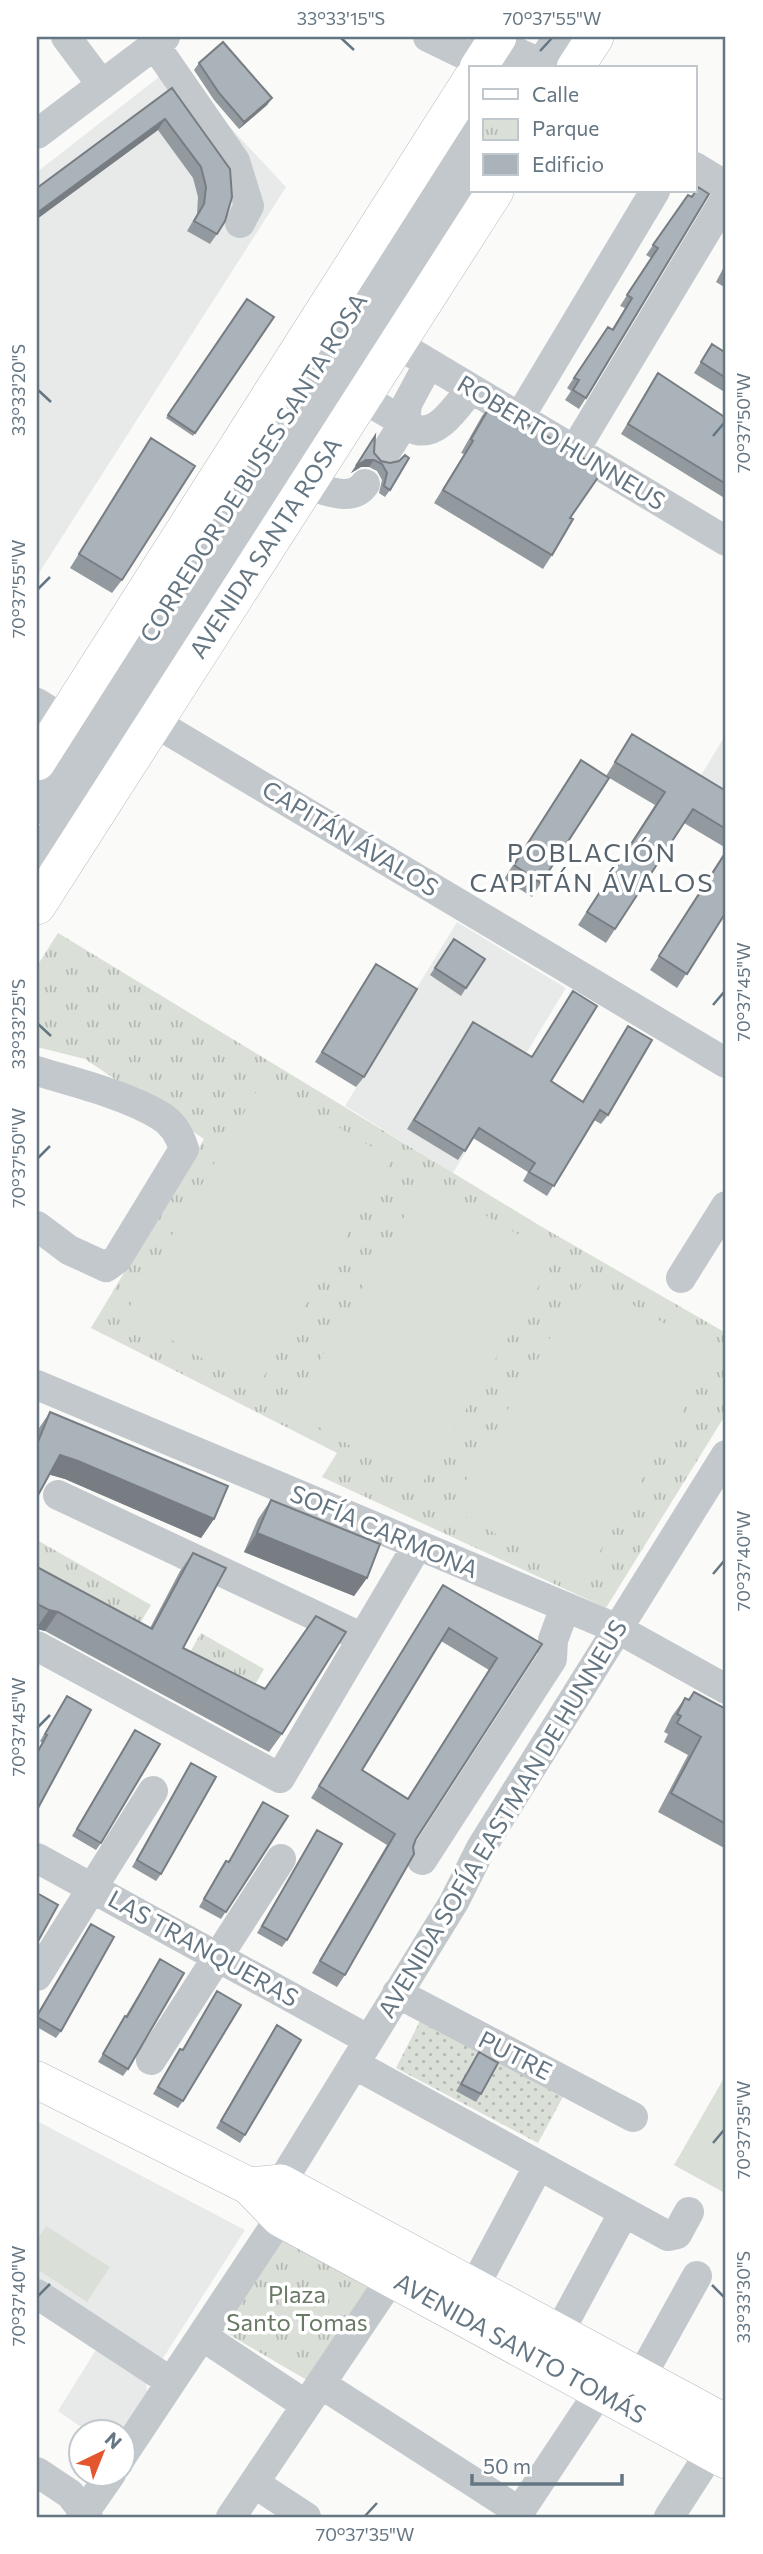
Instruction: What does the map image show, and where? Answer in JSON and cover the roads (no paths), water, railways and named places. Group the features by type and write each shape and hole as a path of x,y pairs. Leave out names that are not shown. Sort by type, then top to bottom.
{"main road":[{"path":"511,59 595,37"},
{"path":"37,762 50,711 169,555 469,120"},
{"name":"AVENIDA SANTA ROSA","path":"37,906 494,192"},
{"name":"AVENIDA SANTO TOMÁS","path":"37,2080 270,2195 474,2287 641,2377 723,2441"},
{"name":"AVENIDA SANTO TOMÁS","path":"270,2195 391,2279 599,2392 723,2441"}],"street":[{"path":"66,37 102,85"},
{"path":"429,37 511,59 558,37"},
{"path":"37,134 160,41 235,161 250,206 240,223"},
{"name":"CORREDOR DE BUSES SANTA ROSA","path":"37,809 469,130"},
{"path":"696,168 726,186"},
{"name":"CORREDOR DE BUSES SANTA ROSA","path":"37,857 469,176"},
{"path":"519,418 654,192"},
{"path":"575,451 726,198"},
{"name":"ROBERTO HUNNEUS","path":"397,344 726,541"},
{"path":"385,453 405,422 407,404 429,363"},
{"path":"169,555 217,502 305,387"},
{"path":"363,398 418,430 433,429 471,389"},
{"path":"307,485 347,495 356,493 365,484"},
{"name":"CAPITÁN ÁVALOS","path":"154,722 726,1063"},
{"path":"37,1071 101,1090 161,1115 174,1128 184,1149 117,1259 106,1267 69,1250 37,1226"},
{"path":"681,1278 726,1206"},
{"name":"SOFÍA CARMONA","path":"37,1385 618,1629 726,1689"},
{"name":"AVENIDA SOFÍA EASTMAN DE HUNNEUS","path":"136,2434 202,2336 270,2195 454,1902 481,1848 726,1455"},
{"path":"58,1495 363,1638"},
{"path":"37,1646 280,1778 417,1546"},
{"path":"422,1860 552,1659 553,1640 565,1607"},
{"path":"37,1976 153,1791"},
{"name":"LAS TRANQUERAS","path":"37,1858 218,1957 539,2165 668,2236 677,2234 689,2212"},
{"path":"151,2060 281,1859"},
{"name":"PUTRE","path":"397,1993 633,2117"},
{"path":"474,2287 539,2165"},
{"path":"558,2333 624,2212"},
{"path":"641,2377 697,2276"},
{"path":"231,2517 391,2279"},
{"path":"37,2294 171,2382"},
{"path":"202,2336 313,2394 518,2515 599,2392"},
{"path":"670,2517 723,2441"},
{"path":"37,2472 70,2494 85,2515 102,2488"},
{"path":"254,2483 306,2517"}],"district":[{"name":"POBLACIÓN CAPITÁN ÁVALOS","path":"592,868"}],"park label":[{"name":"Plaza Santo Tomas","path":"297,2309"}]}
